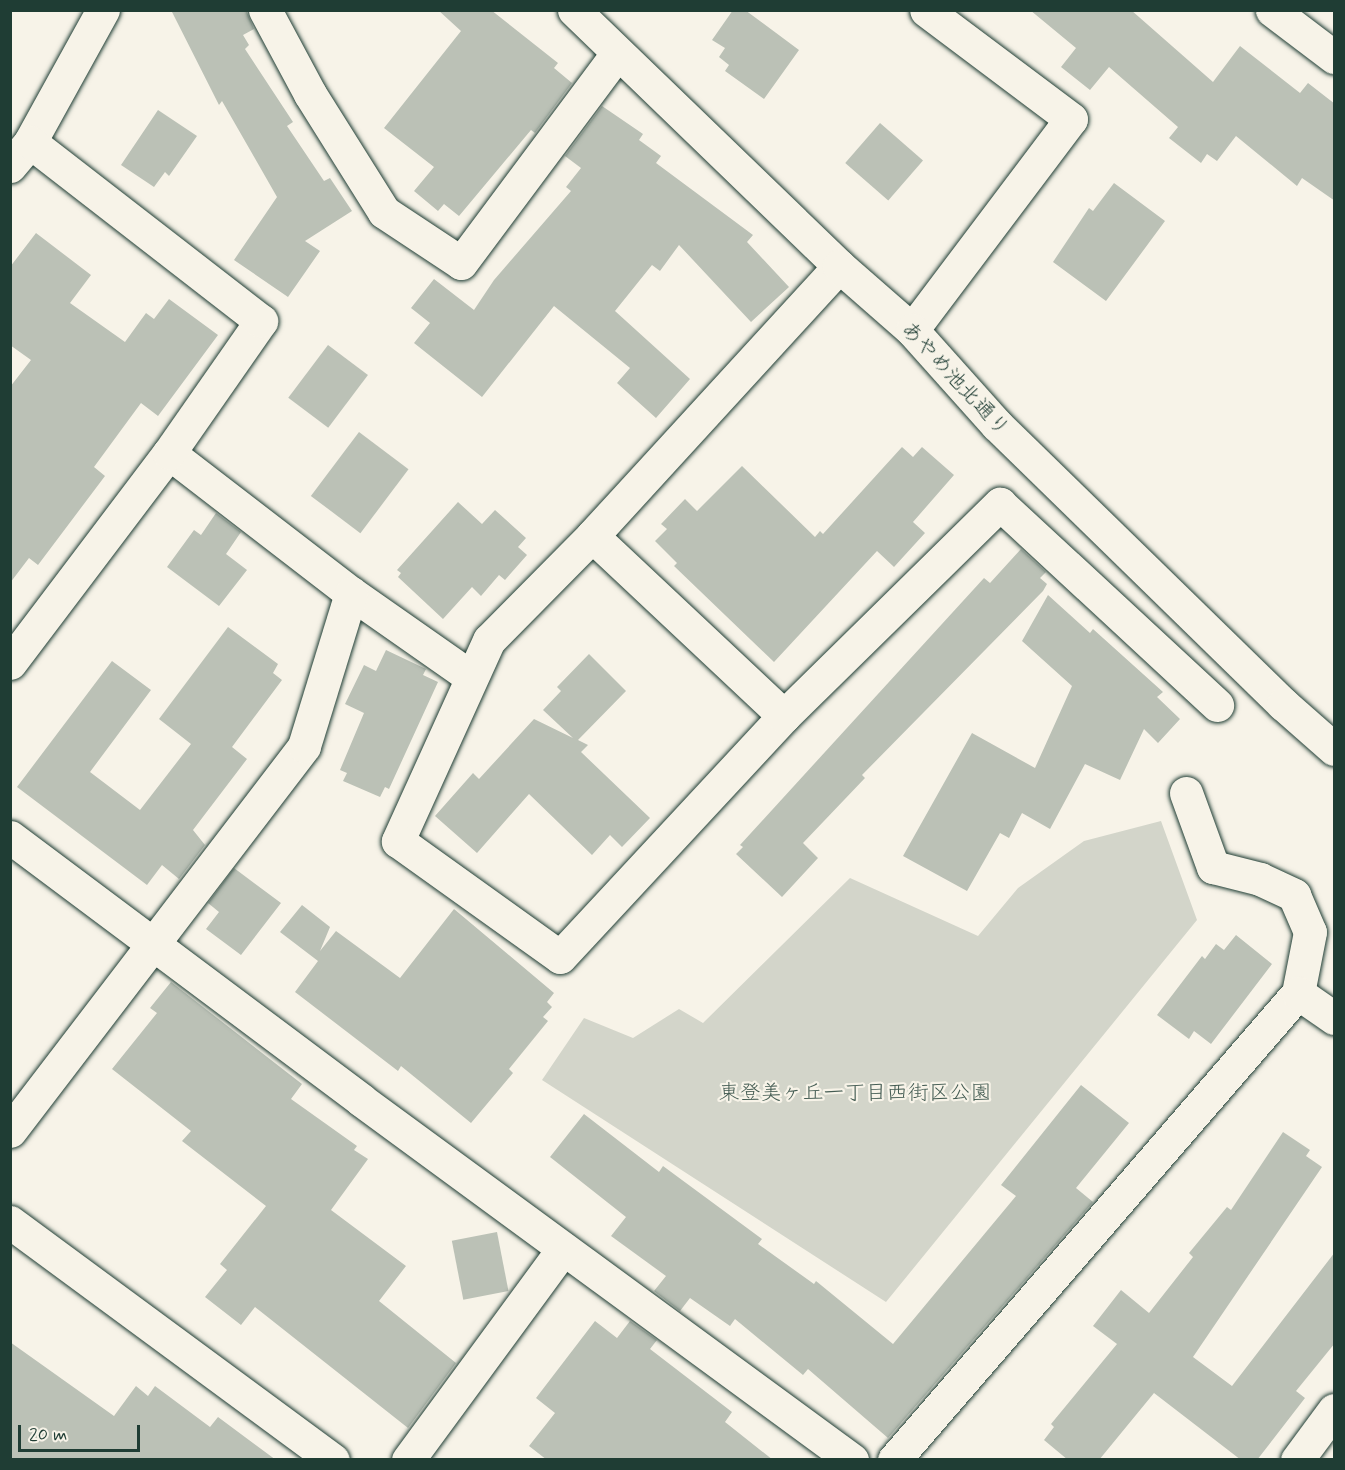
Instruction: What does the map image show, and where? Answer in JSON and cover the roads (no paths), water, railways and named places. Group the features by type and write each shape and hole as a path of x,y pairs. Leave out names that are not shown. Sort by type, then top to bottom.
{"street":[{"path":"10,663 169,453 261,321 20,154 103,10"},
{"path":"265,10 310,94 384,212 461,263 617,54"},
{"name":"あやめ池北通り","path":"574,10 839,266 912,330 997,425 1283,704 1335,749"},
{"path":"912,330 1071,119 926,10"},
{"path":"1272,10 1335,57"},
{"path":"839,266 592,536 489,640 398,841 560,957 784,716 1000,504 1216,705"},
{"path":"169,453 351,592 471,678"},
{"path":"592,536 784,716"},
{"path":"10,1131 151,942 304,746 351,592"},
{"path":"894,1460 1298,993 1310,932 1294,895 1260,879 1213,867 1186,793"},
{"path":"10,837 563,1250 852,1460"},
{"path":"1298,993 1335,1018"},
{"path":"10,1222 333,1460"},
{"path":"408,1460 563,1250"},
{"path":"1297,1460 1335,1410"}],"park label":[{"name":"東登美ヶ丘一丁目西街区公園","path":"855,1093"}]}
